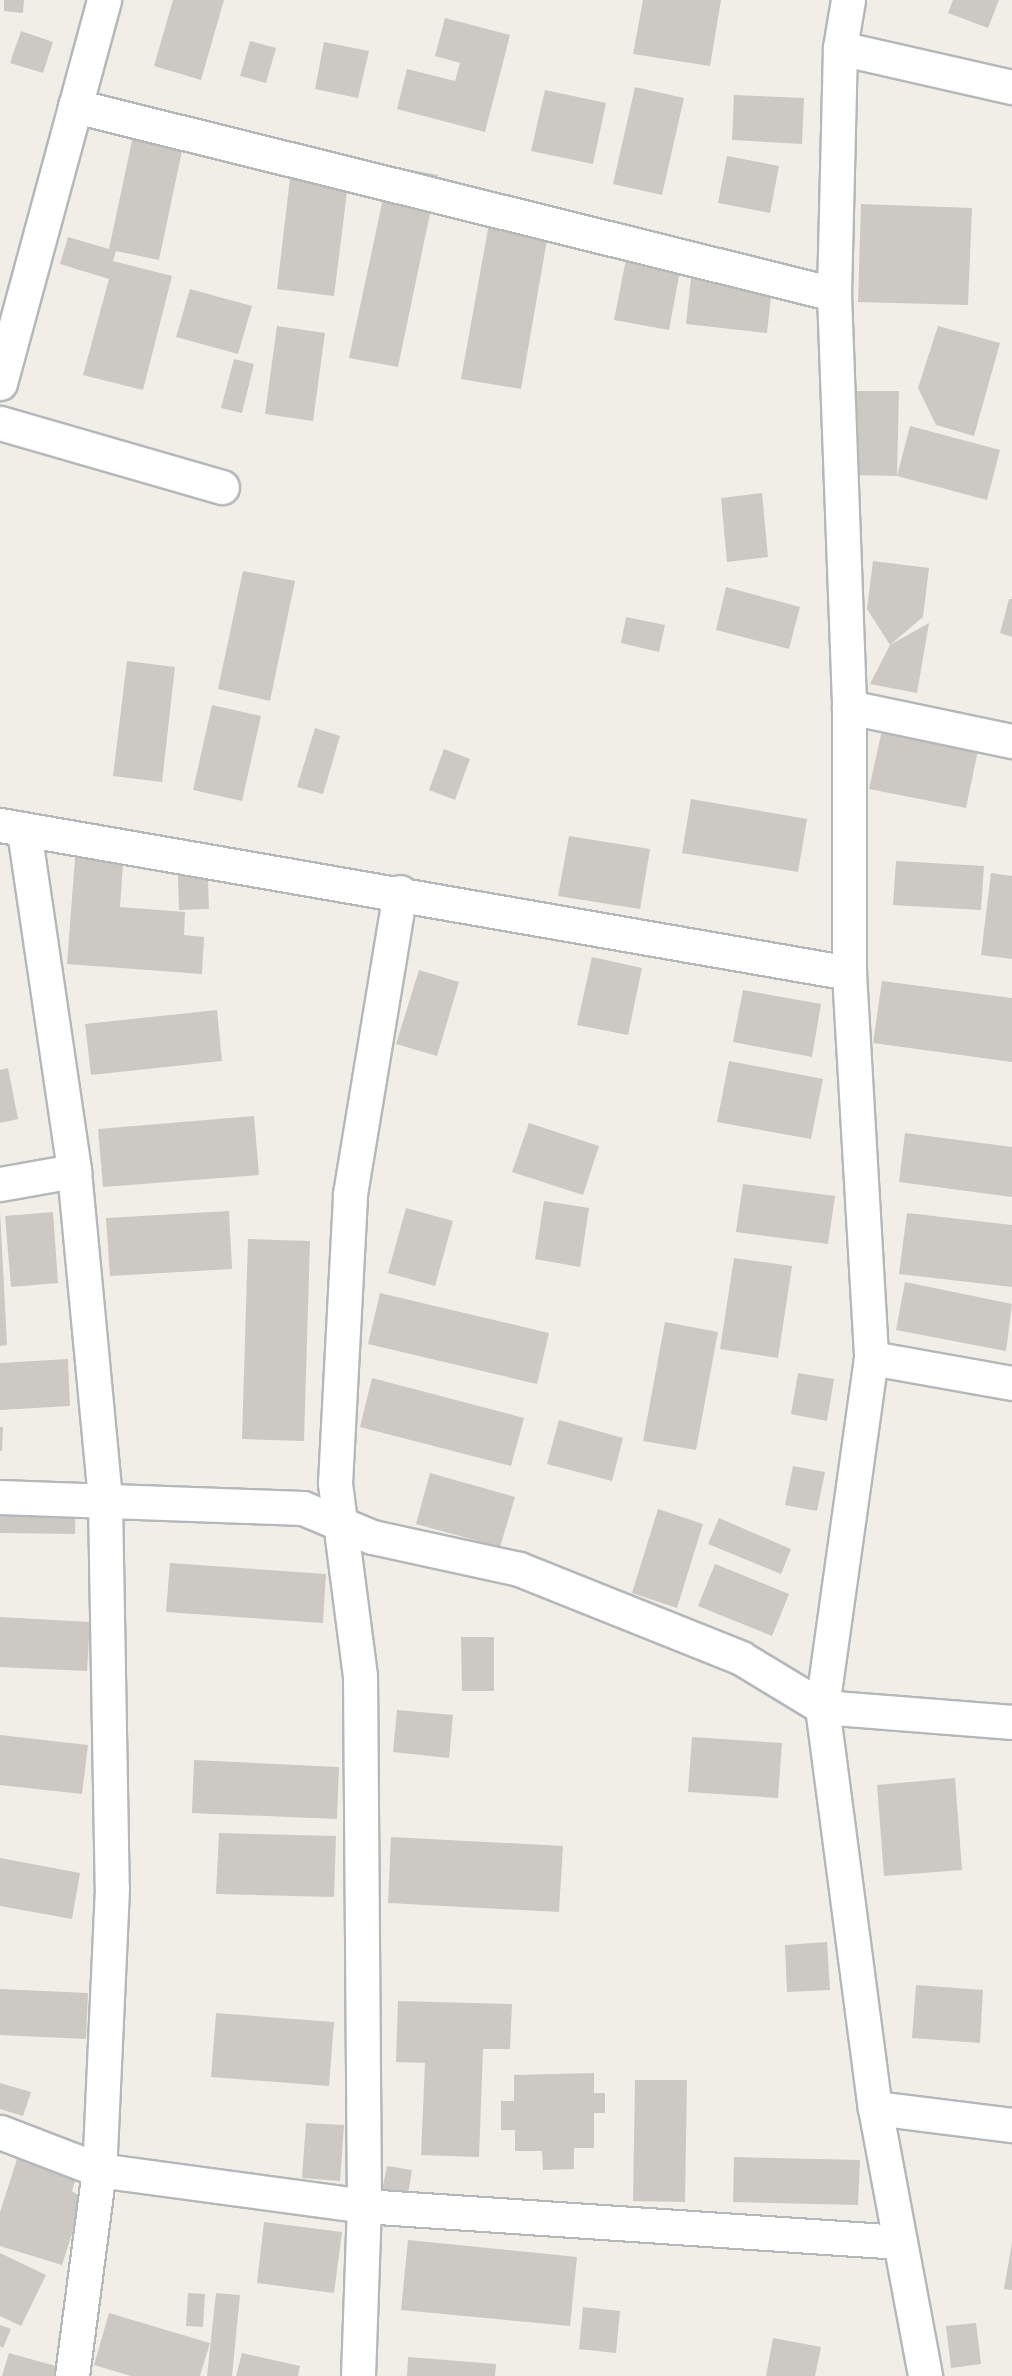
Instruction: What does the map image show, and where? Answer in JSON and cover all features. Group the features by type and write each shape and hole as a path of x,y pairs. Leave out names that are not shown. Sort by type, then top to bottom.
{"street":[{"path":"0,382 104,0"},
{"path":"848,0 840,48 834,294 849,707 849,973 871,1358 822,1707 875,2108 926,2376"},
{"path":"840,48 1012,87"},
{"path":"75,106 834,294"},
{"path":"0,423 222,487"},
{"path":"849,707 1012,741"},
{"path":"72,2376 99,2170 112,1888 105,1501 74,1171 12,828 400,892 849,973"},
{"path":"358,2376 364,2206 360,1676 345,1526 335,1483 350,1194 400,892"},
{"path":"0,1184 74,1171"},
{"path":"871,1358 1012,1383"},
{"path":"0,1497 303,1508 345,1526 519,1569 741,1658 822,1707 1012,1722"},
{"path":"875,2108 1012,2125"},
{"path":"0,2132 99,2170 364,2206 900,2242"}],"building":[{"path":"4,0 24,0 23,13 4,11"},
{"path":"173,0 224,0 201,80 154,66"},
{"path":"643,0 721,0 710,66 633,54"},
{"path":"953,0 999,0 988,28 948,13"},
{"path":"445,18 510,35 485,132 397,109 407,69 455,81 460,63 435,56"},
{"path":"21,31 53,42 43,73 10,63"},
{"path":"250,41 276,48 266,83 240,76"},
{"path":"324,42 369,51 358,98 315,89"},
{"path":"635,87 684,98 662,195 613,184"},
{"path":"545,90 606,103 593,164 531,151"},
{"path":"734,95 804,98 802,144 732,140"},
{"path":"139,108 189,118 159,260 116,251 113,261 172,276 143,390 83,375 109,279 60,264 68,237 109,249"},
{"path":"293,153 351,160 334,296 277,289"},
{"path":"727,156 779,166 770,213 718,203"},
{"path":"390,166 438,175 398,367 349,358"},
{"path":"861,204 972,208 968,305 858,302"},
{"path":"492,207 551,217 521,389 461,379"},
{"path":"630,239 684,249 669,330 614,320"},
{"path":"693,260 774,270 767,333 686,324"},
{"path":"190,289 252,306 238,354 176,337"},
{"path":"277,326 325,333 313,421 265,414"},
{"path":"938,326 1000,343 974,436 936,425 918,388"},
{"path":"234,359 254,364 242,413 221,408"},
{"path":"856,391 899,391 897,476 854,475"},
{"path":"910,426 1000,450 987,500 897,476"},
{"path":"762,493 768,557 727,562 721,498"},
{"path":"873,561 929,568 923,617 890,645 867,609"},
{"path":"243,571 295,581 270,701 218,689"},
{"path":"726,587 800,607 789,649 716,630"},
{"path":"1009,599 1012,599 1012,637 1000,633"},
{"path":"626,617 665,625 659,652 621,643"},
{"path":"929,623 917,693 870,684 890,645"},
{"path":"127,661 175,667 162,782 113,776"},
{"path":"212,705 261,716 242,801 193,790"},
{"path":"315,728 340,736 323,794 297,787"},
{"path":"882,730 978,750 966,808 869,789"},
{"path":"444,749 470,759 455,800 429,790"},
{"path":"691,799 807,819 798,872 682,853"},
{"path":"77,832 125,836 120,907 185,912 184,935 204,937 202,974 67,964"},
{"path":"569,836 650,849 640,909 558,896"},
{"path":"207,850 209,909 179,910 177,851"},
{"path":"896,861 984,866 981,910 893,905"},
{"path":"991,873 1012,876 1012,959 981,955"},
{"path":"592,957 642,968 628,1035 577,1025"},
{"path":"419,970 459,982 437,1056 396,1044"},
{"path":"882,981 1012,998 1012,1062 873,1043"},
{"path":"743,990 821,1004 812,1057 733,1042"},
{"path":"217,1010 222,1061 91,1075 85,1024"},
{"path":"729,1061 823,1079 811,1139 717,1122"},
{"path":"8,1068 18,1119 0,1123 0,1070"},
{"path":"254,1116 259,1175 103,1187 98,1129"},
{"path":"529,1123 599,1146 583,1195 512,1172"},
{"path":"905,1133 1012,1147 1012,1197 899,1182"},
{"path":"743,1184 835,1196 828,1244 736,1232"},
{"path":"544,1201 589,1208 580,1267 535,1259"},
{"path":"406,1208 453,1221 435,1286 388,1273"},
{"path":"0,1210 7,1345 0,1346"},
{"path":"229,1211 232,1269 110,1276 106,1218"},
{"path":"53,1212 58,1283 11,1287 5,1216"},
{"path":"907,1213 1012,1225 1012,1287 899,1274"},
{"path":"248,1239 310,1241 304,1441 242,1439"},
{"path":"734,1258 792,1266 778,1358 720,1349"},
{"path":"905,1282 1012,1304 1006,1351 896,1330"},
{"path":"380,1293 549,1333 537,1384 368,1344"},
{"path":"665,1322 718,1332 696,1450 643,1441"},
{"path":"68,1359 70,1406 0,1410 0,1363"},
{"path":"798,1373 834,1379 827,1421 791,1414"},
{"path":"372,1378 524,1418 511,1466 360,1427"},
{"path":"559,1420 623,1438 612,1481 547,1464"},
{"path":"0,1427 3,1427 2,1451 0,1451"},
{"path":"793,1466 825,1472 817,1511 785,1505"},
{"path":"430,1473 515,1497 500,1547 416,1524"},
{"path":"0,1486 76,1488 75,1534 0,1533"},
{"path":"658,1509 703,1524 677,1608 632,1593"},
{"path":"719,1518 791,1549 781,1574 708,1544"},
{"path":"170,1563 326,1574 323,1623 166,1612"},
{"path":"715,1564 789,1594 772,1636 698,1606"},
{"path":"0,1617 90,1622 87,1671 0,1667"},
{"path":"461,1637 494,1637 494,1691 462,1691"},
{"path":"397,1710 453,1715 449,1758 393,1752"},
{"path":"0,1735 88,1745 82,1794 0,1785"},
{"path":"692,1737 782,1743 778,1798 688,1792"},
{"path":"194,1760 339,1767 337,1819 192,1813"},
{"path":"955,1778 962,1870 884,1876 877,1785"},
{"path":"219,1833 336,1836 334,1897 216,1894"},
{"path":"391,1837 563,1846 559,1912 388,1903"},
{"path":"0,1858 80,1873 72,1919 0,1906"},
{"path":"827,1942 830,1990 787,1992 785,1945"},
{"path":"916,1985 983,1990 980,2043 912,2038"},
{"path":"0,1989 88,1993 86,2039 0,2035"},
{"path":"398,2001 512,2004 510,2049 483,2049 479,2157 421,2155 425,2063 396,2062"},
{"path":"216,2013 334,2022 329,2086 211,2077"},
{"path":"594,2073 594,2093 605,2093 605,2113 594,2113 594,2148 574,2148 574,2169 543,2170 542,2151 515,2151 515,2130 501,2130 501,2101 514,2101 514,2075"},
{"path":"635,2080 687,2080 685,2202 633,2201"},
{"path":"0,2083 31,2092 23,2116 0,2109"},
{"path":"306,2123 344,2125 340,2181 302,2178"},
{"path":"18,2156 77,2175 72,2191 83,2199 62,2265 0,2246 0,2212"},
{"path":"734,2157 860,2160 858,2205 733,2202"},
{"path":"387,2166 412,2170 408,2194 382,2190"},
{"path":"264,2222 342,2232 334,2293 257,2283"},
{"path":"408,2240 577,2257 570,2326 401,2310"},
{"path":"1012,2243 1012,2290 1004,2289"},
{"path":"0,2253 46,2275 21,2326 0,2316"},
{"path":"188,2293 205,2294 203,2327 186,2326"},
{"path":"216,2293 240,2295 232,2376 207,2376"},
{"path":"583,2307 620,2311 616,2353 579,2349"},
{"path":"109,2313 210,2343 200,2376 131,2376 94,2365"},
{"path":"976,2323 981,2364 951,2368 946,2326"},
{"path":"0,2325 11,2329 3,2348 0,2346"},
{"path":"773,2338 821,2347 815,2376 766,2376"},
{"path":"9,2353 59,2367 57,2376 2,2376"},
{"path":"242,2353 300,2366 298,2376 236,2376"},
{"path":"408,2357 496,2364 495,2376 407,2376"}]}
